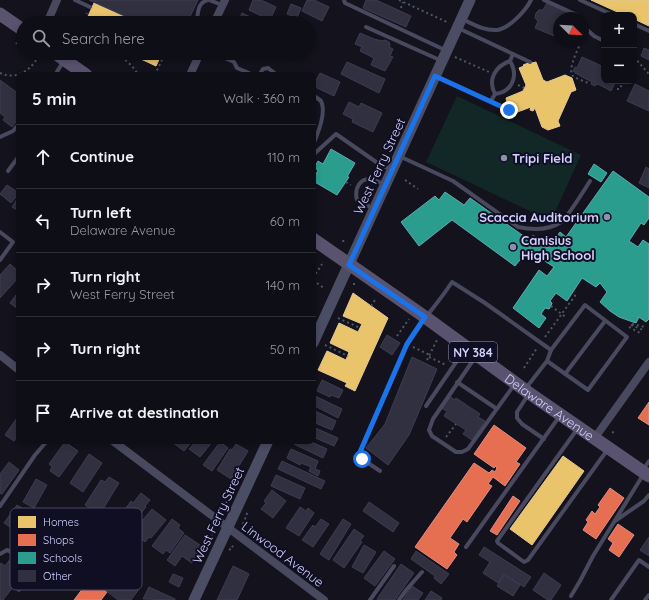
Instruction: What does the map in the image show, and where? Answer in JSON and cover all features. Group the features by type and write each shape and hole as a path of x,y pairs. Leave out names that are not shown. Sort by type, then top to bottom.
{"main road":[{"path":"0,14 16,29"},
{"path":"65,60 82,72"},
{"name":"Delaware Avenue","path":"316,241 425,317 608,449 646,471"}],"street":[{"path":"50,16 57,0"},
{"name":"West Ferry Street","path":"316,336 435,76 448,56 456,23 468,1"},
{"path":"218,16 224,3"},
{"path":"191,72 197,60"},
{"path":"0,355 16,368"},
{"path":"594,439 649,362"},
{"name":"Linwood Avenue","path":"117,444 324,600"},
{"name":"West Ferry Street","path":"194,600 267,444"}],"lane":[{"path":"75,0 90,7"},
{"path":"197,16 199,7 202,3 209,0 224,3"},
{"path":"344,0 345,3 448,56"},
{"path":"456,23 498,30 515,21 531,0"},
{"path":"544,0 570,12"},
{"path":"580,0 606,12"},
{"path":"456,23 530,62"},
{"path":"637,25 649,31"},
{"path":"366,27 448,56"},
{"path":"589,31 601,40"},
{"path":"495,94 492,89 494,74 500,66 510,61 514,54"},
{"path":"56,72 59,60"},
{"path":"230,60 234,62 237,68 247,72"},
{"path":"491,102 495,94 505,91 513,83 514,69 510,61"},
{"path":"262,72 263,69 268,68 273,72"},
{"path":"435,76 509,110"},
{"path":"316,98 320,101 323,110 320,127 316,137"},
{"path":"0,137 13,131 16,128"},
{"path":"316,152 336,134 379,164 392,170"},
{"path":"399,156 454,181 518,227 529,230 544,229 561,222 590,181"},
{"path":"8,171 16,160"},
{"path":"374,210 357,200 356,189 364,179 372,179 385,185"},
{"path":"0,232 13,242 0,260"},
{"path":"380,471 362,459 360,455 407,344 425,317 443,296 452,282 485,303 551,350"},
{"path":"471,351 457,382 433,419 429,430 432,436 456,452 462,452 468,449 497,409 523,389 547,361 551,350 585,305 627,337 588,390 547,361"},
{"path":"565,374 605,321"},
{"path":"426,406 471,351"},
{"path":"457,382 497,409"},
{"path":"523,389 516,418 544,439"},
{"path":"466,547 561,415"},
{"path":"578,428 497,541 524,562 528,560 608,449"},
{"path":"0,506 44,444"},
{"path":"571,596 593,556 646,471"},
{"path":"614,522 644,501 649,495"},
{"path":"0,554 7,550 10,551"},
{"path":"610,600 639,560 649,567"},
{"path":"370,600 394,566"},
{"path":"399,600 422,572"},
{"path":"645,600 649,595"}],"path":[{"path":"399,0 456,23"},
{"path":"401,8 403,2"},
{"path":"86,16 90,7"},
{"path":"578,48 573,60 571,72 573,76 588,83"},
{"path":"448,56 489,72"},
{"path":"23,72 27,70 36,60"},
{"path":"124,60 136,72"},
{"path":"156,72 162,60"},
{"path":"637,61 648,70 649,74"},
{"path":"0,73 8,76 16,75"},
{"path":"617,89 620,89 622,84"},
{"path":"518,85 524,88"},
{"path":"405,180 418,189"},
{"path":"342,240 344,244"},
{"path":"316,274 322,264"},
{"path":"316,281 325,288"},
{"path":"544,338 577,293"},
{"path":"371,306 375,300"},
{"path":"551,306 568,319"},
{"path":"338,318 360,328"},
{"path":"397,336 409,318"},
{"path":"631,325 645,327"},
{"path":"631,325 643,330"},
{"path":"631,325 640,333"},
{"path":"429,357 438,338"},
{"path":"325,346 348,356"},
{"path":"411,346 446,365"},
{"path":"524,368 538,347"},
{"path":"447,436 456,424"},
{"path":"222,512 228,499"},
{"path":"243,524 247,514"},
{"path":"211,536 215,527"},
{"path":"231,550 234,543"}],"green space":[{"name":"Tripi Field","path":"457,96 581,155 551,221 426,162"}],"building: Homes":[{"path":"591,0 649,0 649,26 637,20 637,12 617,12"},
{"path":"94,3 124,16 88,16"},
{"path":"143,60 159,60 156,66"},
{"path":"531,62 536,62 543,80 547,82 565,75 572,78 576,90 571,92 558,121 560,126 548,130 542,127 535,108 533,111 530,110 531,107 512,114 506,102 506,98 523,91 526,85 519,68"},
{"path":"353,293 388,318 355,391 345,386 347,383 318,370 327,351 346,360 349,352 330,343 339,323 358,332 362,324 343,316"},
{"path":"563,456 584,471 532,545 510,529"}],"building: Shops":[{"path":"649,402 649,425 638,418"},
{"path":"494,425 526,448 516,462 520,464 505,486 493,477 488,484 492,486 467,522 463,519 450,538 459,544 454,552 457,555 447,569 415,547 474,463 489,473 492,470 495,472 497,468 495,466 494,468 474,454"},
{"path":"610,488 624,498 596,539 583,530 588,522 586,520 592,511 595,514 600,507 598,505"},
{"path":"513,496 520,501 497,535 490,531"},
{"path":"618,524 634,535 619,557 609,550 613,543 608,539"},
{"path":"82,590 104,590 107,592 101,600 74,600"}],"building: Schools":[{"path":"331,149 355,163 347,177 349,177 337,195 316,183 316,174 318,170 316,169 316,164 318,161 323,164"},
{"path":"594,164 607,173 601,182 588,174"},
{"path":"613,171 649,197 649,218 644,225 641,223 629,241 638,247 643,240 649,244 649,319 646,322 639,317 636,323 619,317 610,311 600,302 607,292 600,283 596,287 582,278 567,301 556,293 550,301 552,303 549,309 545,308 541,314 546,318 539,328 513,308 539,270 547,276 554,267 540,258 524,255 515,266 452,220 419,246 401,222 435,196 439,200 445,192 464,205 470,198 532,242 534,239 548,248 560,232 566,237"}],"building: Other":[{"path":"89,0 198,0 190,16 124,16"},
{"path":"253,0 261,0 276,7 272,16 262,16 249,10"},
{"path":"307,0 314,0 329,7 322,21 316,18 316,16 312,16 302,11"},
{"path":"366,0 376,0 411,16 406,27 363,8"},
{"path":"547,3 566,12 553,12 553,36 535,28 538,21 535,18 536,13 539,10 543,10"},
{"path":"291,4 301,8 298,16 287,14"},
{"path":"242,13 248,16 241,16"},
{"path":"360,33 374,39 389,42 389,47 393,49 390,56 393,57 385,71 371,65 374,58 360,51 362,47 355,44"},
{"path":"644,48 649,50 649,60 641,56"},
{"path":"582,57 601,66 601,84 614,84 611,91 600,85 596,84 595,86 591,84 592,82 573,71 575,67 577,68"},
{"path":"347,62 385,79 379,93 341,74"},
{"path":"320,73 340,82 334,96 316,87 316,80"},
{"path":"0,80 16,92 16,122 12,127 3,120 5,117 0,113"},
{"path":"635,84 649,91 649,111 627,101"},
{"path":"349,102 359,107 361,103 382,113 373,132 352,122 353,119 343,114"},
{"path":"646,167 649,169 649,188 639,183"},
{"path":"7,185 16,191 16,197 11,203 0,194"},
{"path":"16,201 16,209 12,207"},
{"path":"10,264 16,269 16,280 0,298 0,275"},
{"path":"16,295 16,308 10,303"},
{"path":"387,335 400,343 392,355 380,347"},
{"path":"412,357 437,369 409,435 388,465 366,448 385,424"},
{"path":"322,380 343,390 339,398 331,395 330,397 317,391"},
{"path":"316,396 342,409 338,418 316,407"},
{"path":"449,396 455,400 456,398 480,414 478,417 485,421 472,440 463,434 466,430 444,416 447,411 441,408"},
{"path":"316,411 336,421 332,430 316,423"},
{"path":"16,419 16,438 14,441 5,435"},
{"path":"316,428 338,438 334,446 316,438"},
{"path":"64,444 68,444 78,451 59,477 50,471 52,467 49,464"},
{"path":"175,444 190,444 184,451"},
{"path":"193,444 211,444 200,457 189,449"},
{"path":"219,444 223,444 228,448 212,471 203,465"},
{"path":"236,444 248,451 231,479 217,470 230,449 232,450"},
{"path":"294,444 316,444 327,449 323,458"},
{"path":"291,449 318,461 315,469 320,471 318,476 309,471 311,467 301,463 300,465 287,458"},
{"path":"89,454 102,463 83,492 70,483"},
{"path":"282,461 325,481 321,489 278,469"},
{"path":"9,462 19,470 2,494 0,493 0,474"},
{"path":"276,475 305,488 300,499 271,486"},
{"path":"109,477 119,483 104,508 90,508 85,505 101,480 105,482"},
{"path":"36,479 47,485 34,508 23,502"},
{"path":"272,490 286,501 273,518 261,509 266,503 264,501"},
{"path":"141,493 150,500 142,512 142,508 126,508 131,501 133,503"},
{"path":"369,502 399,523 393,532 363,511"},
{"path":"17,505 22,508 15,508"},
{"path":"300,507 306,511 308,508 314,513 299,536 286,528"},
{"path":"152,509 166,520 151,538 149,537 145,542 142,540 142,521"},
{"path":"10,515 10,527 4,523"},
{"path":"172,519 180,525 178,528 184,533 170,553 166,550 163,554 152,546"},
{"path":"321,519 329,524 313,547 302,540 313,525 315,527"},
{"path":"343,519 351,524 329,560 320,554"},
{"path":"354,529 364,536 360,541 362,542 344,568 333,560"},
{"path":"185,535 203,547 192,563 182,556 175,566 167,560"},
{"path":"649,537 649,556 640,550"},
{"path":"364,545 376,552 363,573 352,567"},
{"path":"484,547 531,577 524,587 504,574 498,583 483,573 490,562 479,555"},
{"path":"384,551 395,559 375,586 364,578"},
{"path":"416,551 449,574 441,584 434,578 435,576 411,559"},
{"path":"10,560 11,590 3,600 0,600 0,565 1,563 5,566"},
{"path":"401,564 414,573 395,600 378,600 377,599"},
{"path":"233,566 249,574 237,600 217,600"},
{"path":"544,573 561,585 551,600 548,600 533,590"},
{"path":"173,574 183,578 179,587 169,582"},
{"path":"504,575 520,585 513,596 497,586"},
{"path":"412,586 423,593 418,600 403,600"},
{"path":"149,587 175,599 175,600 143,599"},
{"path":"105,590 138,590 131,600 118,600"},
{"path":"431,591 442,598 441,600 425,600"}],"place":[{"name":"Tripi Field","path":"504,158"},
{"name":"Scaccia Auditorium","path":"607,217"},
{"name":"Canisius High School","path":"513,247"}],"route":[{"path":"362,459 360,452 377,416 407,344 425,317 349,265 354,253 435,76 509,110"}]}
